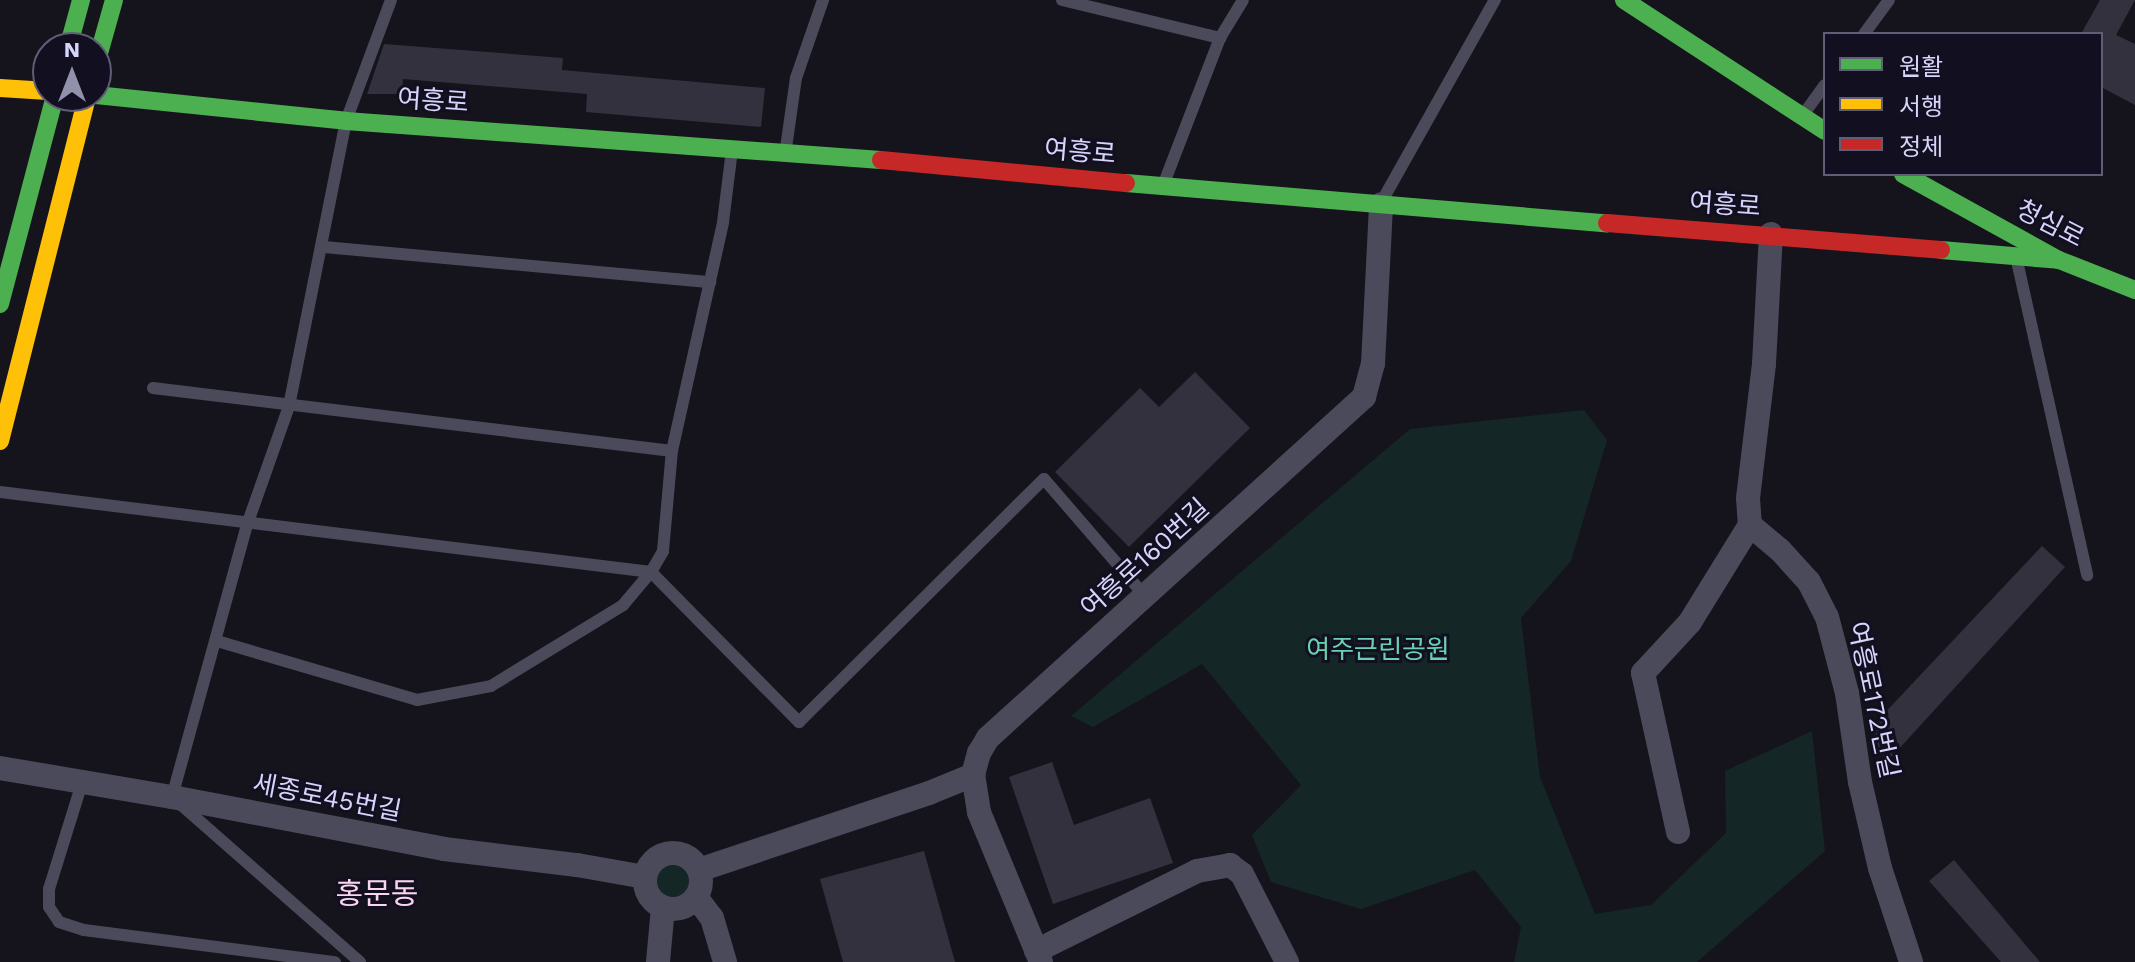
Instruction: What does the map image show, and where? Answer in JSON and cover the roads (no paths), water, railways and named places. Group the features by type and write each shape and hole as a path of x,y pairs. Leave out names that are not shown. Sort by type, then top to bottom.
{"street":[{"path":"72,32 81,0"},
{"path":"105,32 114,0"},
{"path":"1624,0 1823,130"},
{"path":"0,88 32,90"},
{"name":"여흥로","path":"112,97 346,121 785,151 1163,186 2059,260"},
{"path":"0,304 51,112"},
{"path":"0,441 83,112"},
{"name":"청심로","path":"1907,176 2059,260 2135,290"},
{"name":"여흥로160번길","path":"973,775 988,738 1364,397 1373,364 1381,204"},
{"path":"1678,832 1643,673 1690,622 1750,525 1748,498 1764,364 1771,234"},
{"name":"여흥로172번길","path":"1750,525 1780,550 1809,582 1827,617 1847,693 1860,782 1880,868 1911,962"},
{"name":"세종로45번길","path":"0,768 444,849 577,865 645,877"},
{"path":"699,870 929,793 973,775 979,812 991,847 1039,956 1197,871 1230,865 1242,874 1287,962"},
{"path":"670,853 687,857 699,870 700,888 696,897 682,907 663,907 649,895 645,877 653,861 670,853"},
{"path":"696,897 712,918 725,962"},
{"path":"658,962 663,907"}],"lane":[{"path":"360,962 172,797 248,522 289,406 324,247 346,121 391,0"},
{"path":"785,151 796,78 823,0"},
{"path":"1062,0 1220,38"},
{"path":"1163,186 1220,38 1243,0"},
{"path":"1381,204 1495,0"},
{"path":"1865,32 1889,0"},
{"path":"1801,117 1823,88"},
{"path":"217,641 417,700 491,686 623,605 651,572 663,551 672,451 710,282 732,147"},
{"path":"324,247 710,282"},
{"path":"2017,258 2087,575"},
{"path":"153,388 672,451"},
{"path":"0,492 651,572 799,722 1044,479 1145,596"},
{"path":"82,783 49,889 49,907 59,922 84,930 335,962"}],"district":[{"name":"홍문동","path":"377,894"}],"park label":[{"name":"여주근린공원","path":"1378,650"}]}
